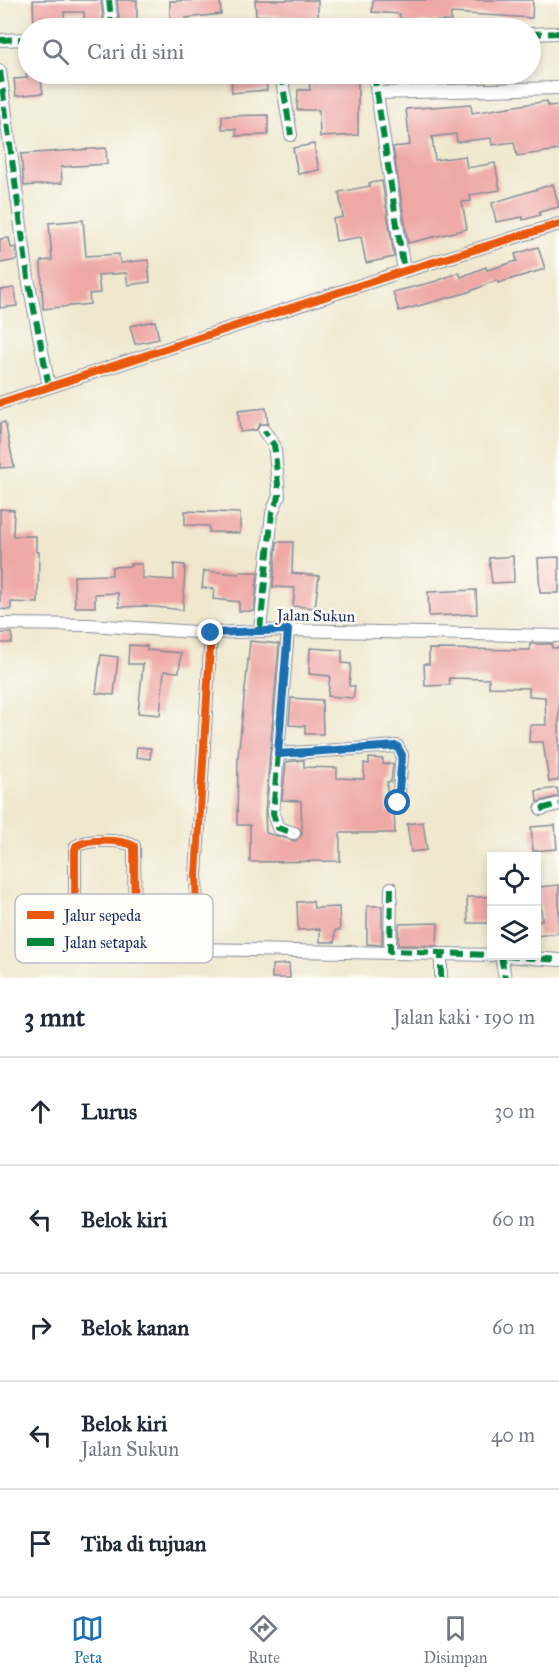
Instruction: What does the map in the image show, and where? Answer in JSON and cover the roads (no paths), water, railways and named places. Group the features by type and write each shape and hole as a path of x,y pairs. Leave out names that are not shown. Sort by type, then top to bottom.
{"street":[{"path":"109,0 111,18"},
{"path":"541,34 559,33"},
{"path":"0,40 18,39"},
{"path":"0,71 28,278 49,387"},
{"path":"283,84 291,135"},
{"path":"376,84 404,271"},
{"path":"378,93 559,88"},
{"path":"0,403 404,271 557,224"},
{"path":"260,630 272,513 279,496 274,445 264,431"},
{"name":"Jalan Sukun","path":"0,624 90,625 211,633 288,630 559,636"},
{"path":"288,630 274,823 278,828 294,833"},
{"path":"197,894 211,633"},
{"path":"278,754 397,746 402,755 398,803"},
{"path":"541,809 559,804"},
{"path":"76,894 75,850 80,844 126,843 134,846 134,894"},
{"path":"390,951 392,888"},
{"path":"213,949 390,951 487,955"},
{"path":"441,954 441,978"},
{"path":"541,959 559,960"},
{"path":"502,960 505,978"}]}
